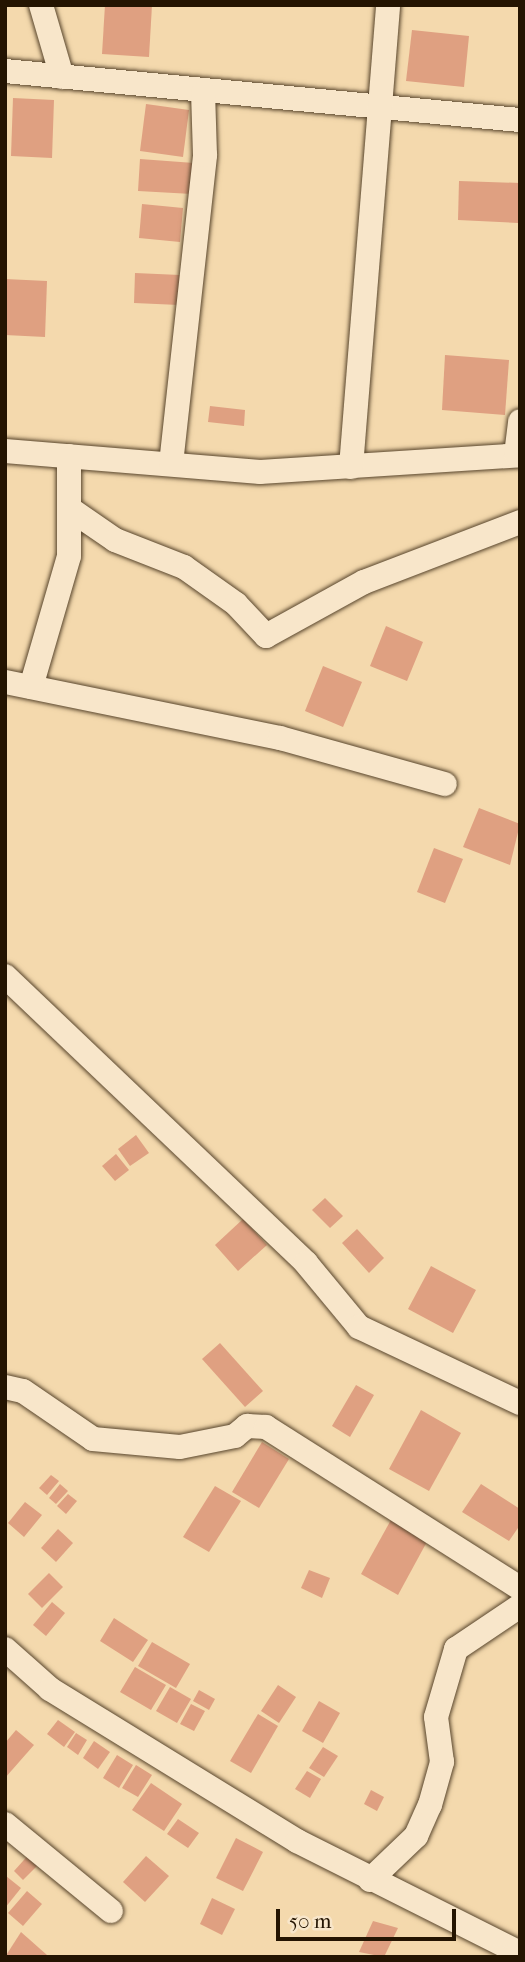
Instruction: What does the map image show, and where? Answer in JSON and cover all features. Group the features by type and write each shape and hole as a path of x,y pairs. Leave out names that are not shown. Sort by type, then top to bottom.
{"street":[{"path":"41,5 62,77"},
{"path":"351,467 387,5"},
{"path":"5,71 203,93 307,95 379,110 520,120"},
{"path":"171,464 205,155 203,93"},
{"path":"5,451 260,472 351,467 518,455 520,421"},
{"path":"31,687 64,586 70,509 69,456"},
{"path":"70,509 115,540 184,567 236,604 266,636 364,582 520,522"},
{"path":"5,682 280,738 445,783"},
{"path":"5,976 306,1264 359,1328 520,1403"},
{"path":"5,1387 23,1391 93,1439 180,1447 235,1436 247,1426 266,1427 520,1588"},
{"path":"370,1880 416,1836 441,1776 436,1717 456,1649 520,1606"},
{"path":"5,1649 50,1689 370,1880 520,1953"},
{"path":"5,1824 111,1911"}],"building":[{"path":"105,5 152,5 149,57 102,54"},
{"path":"412,30 469,36 464,87 406,81"},
{"path":"13,98 54,100 52,158 11,156"},
{"path":"146,104 189,110 183,157 140,151"},
{"path":"140,159 194,163 192,194 138,191"},
{"path":"459,181 520,183 518,223 458,220"},
{"path":"142,204 183,208 180,242 139,238"},
{"path":"135,273 180,275 179,305 134,303"},
{"path":"5,279 47,281 45,337 5,335"},
{"path":"445,355 509,360 505,415 442,410"},
{"path":"210,406 245,410 244,426 208,422"},
{"path":"386,626 423,642 407,681 370,666"},
{"path":"323,666 362,682 343,727 305,711"},
{"path":"479,808 520,824 510,865 463,847"},
{"path":"434,848 463,859 445,903 417,892"},
{"path":"136,1135 149,1153 130,1166 118,1149"},
{"path":"116,1154 129,1170 115,1181 102,1166"},
{"path":"325,1198 343,1216 330,1228 312,1210"},
{"path":"243,1219 267,1245 238,1271 215,1245"},
{"path":"357,1229 384,1258 369,1273 342,1243"},
{"path":"431,1266 476,1290 453,1333 408,1309"},
{"path":"220,1343 263,1391 245,1407 202,1359"},
{"path":"356,1385 374,1395 350,1437 332,1426"},
{"path":"421,1410 461,1433 429,1491 389,1469"},
{"path":"262,1442 289,1459 259,1508 232,1492"},
{"path":"51,1475 59,1481 47,1495 39,1488"},
{"path":"60,1484 68,1491 56,1504 49,1498"},
{"path":"481,1484 520,1509 520,1525 509,1541 462,1512"},
{"path":"215,1486 241,1501 209,1552 183,1537"},
{"path":"68,1494 77,1501 66,1514 57,1506"},
{"path":"25,1502 42,1515 24,1537 8,1523"},
{"path":"392,1518 429,1538 398,1595 361,1574"},
{"path":"58,1529 73,1543 56,1562 41,1548"},
{"path":"309,1570 330,1578 322,1598 301,1588"},
{"path":"49,1573 63,1587 42,1608 28,1594"},
{"path":"52,1602 65,1613 46,1636 33,1625"},
{"path":"114,1618 148,1640 133,1662 100,1641"},
{"path":"152,1642 190,1664 176,1688 138,1666"},
{"path":"135,1667 166,1685 151,1710 120,1692"},
{"path":"278,1685 296,1697 279,1723 261,1711"},
{"path":"170,1687 191,1699 177,1723 156,1711"},
{"path":"199,1690 215,1699 209,1710 193,1701"},
{"path":"319,1701 340,1713 323,1743 302,1731"},
{"path":"191,1704 205,1711 194,1731 180,1724"},
{"path":"258,1714 278,1726 251,1773 230,1761"},
{"path":"58,1720 75,1732 64,1747 47,1734"},
{"path":"16,1730 34,1745 5,1778 5,1743"},
{"path":"76,1733 87,1740 78,1755 67,1747"},
{"path":"94,1741 110,1752 98,1769 83,1758"},
{"path":"323,1747 338,1756 324,1777 309,1768"},
{"path":"117,1755 133,1765 119,1788 103,1778"},
{"path":"136,1765 152,1775 138,1797 122,1788"},
{"path":"307,1771 321,1779 310,1798 295,1789"},
{"path":"151,1783 182,1804 164,1831 132,1810"},
{"path":"371,1790 384,1797 377,1811 364,1804"},
{"path":"178,1819 199,1833 188,1848 167,1834"},
{"path":"236,1838 263,1852 243,1891 216,1878"},
{"path":"32,1851 42,1861 23,1880 14,1871"},
{"path":"146,1856 169,1876 145,1902 123,1882"},
{"path":"6,1876 21,1888 5,1908 5,1878"},
{"path":"27,1891 42,1904 23,1926 8,1913"},
{"path":"212,1898 235,1909 222,1935 200,1924"},
{"path":"373,1921 398,1928 384,1957 359,1952"},
{"path":"21,1932 47,1955 5,1957"}]}
